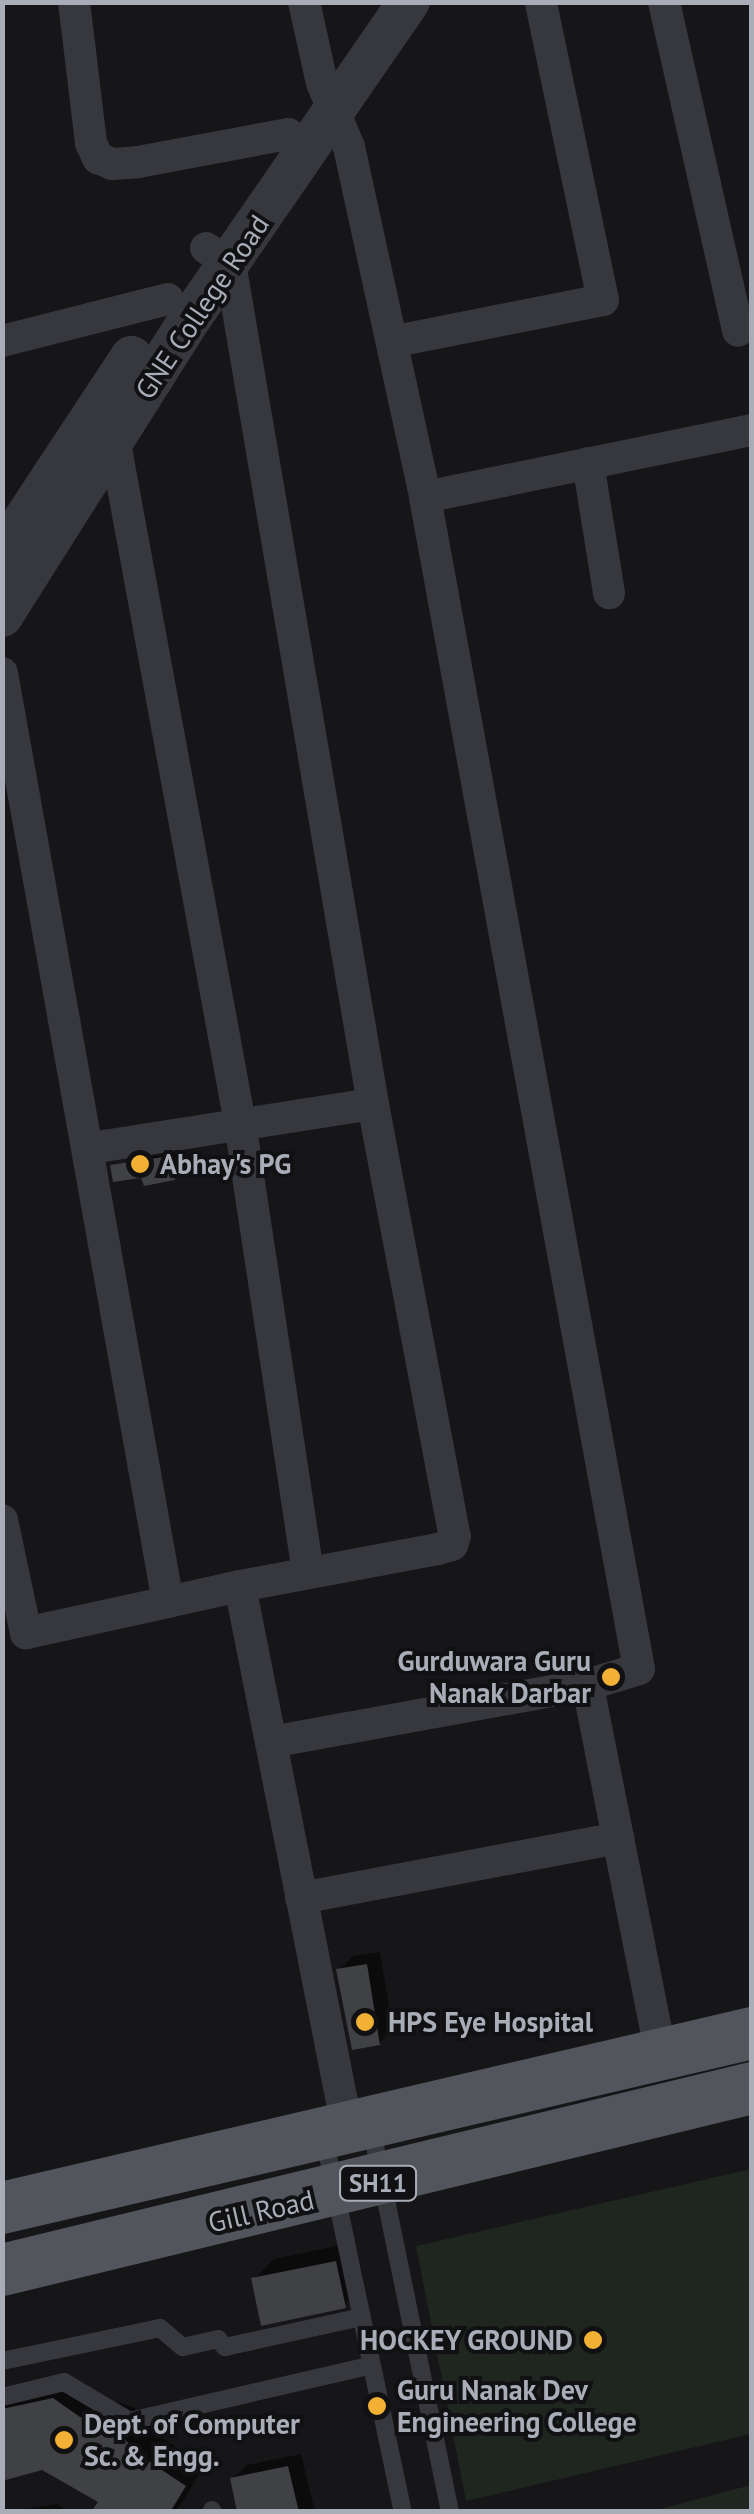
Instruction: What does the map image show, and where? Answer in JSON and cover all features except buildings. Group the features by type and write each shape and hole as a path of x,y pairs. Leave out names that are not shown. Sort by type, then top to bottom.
{"main road":[{"name":"Gill Road","path":"2,2208 347,2132 752,2033"},
{"name":"Gill Road","path":"2,2270 360,2187 752,2088"}],"street":[{"path":"74,2 91,143 98,158 112,164 138,162 288,134"},
{"path":"270,1742 590,1684 640,1669 396,341 304,2"},
{"name":"GNE College Road","path":"21,531 114,438 288,134 329,96 376,2"},
{"name":"GNE College Road","path":"2,616 21,531 168,299 218,256 329,96 409,2"},
{"path":"396,341 603,300 540,2"},
{"path":"664,2 738,332"},
{"path":"2,1520 6,1560 26,1632 308,1571 438,1549 452,1544 454,1536 218,256"},
{"path":"2,341 168,299"},
{"path":"425,497 752,430"},
{"path":"114,438 240,1123 308,1571"},
{"path":"588,462 609,593"},
{"path":"2,673 91,1148 168,1602"},
{"path":"91,1148 373,1104"},
{"path":"240,1586 347,2132"},
{"path":"590,1684 661,2055"},
{"path":"301,1898 618,1838"}],"lane":[{"path":"347,2132 450,2512"},
{"path":"347,2132 360,2187 362,2317 403,2512"},
{"path":"2,2361 160,2328 183,2347 218,2339 226,2348 362,2317"},
{"path":"2,2397 64,2382 130,2421 372,2365"}],"shaded area":[{"name":"HOCKEY GROUND","path":"751,2169 751,2434 466,2501 416,2246"},
{"path":"751,2485 751,2511 660,2509"}],"place":[{"name":"Abhay's PG","path":"140,1164"},
{"name":"Gurduwara Guru Nanak Darbar","path":"611,1677"},
{"name":"HPS Eye Hospital","path":"365,2022"},
{"name":"HOCKEY GROUND","path":"593,2340"},
{"name":"Guru Nanak Dev Engineering College","path":"377,2406"},
{"name":"Dept. of Computer Sc. & Engg.","path":"64,2440"}]}
